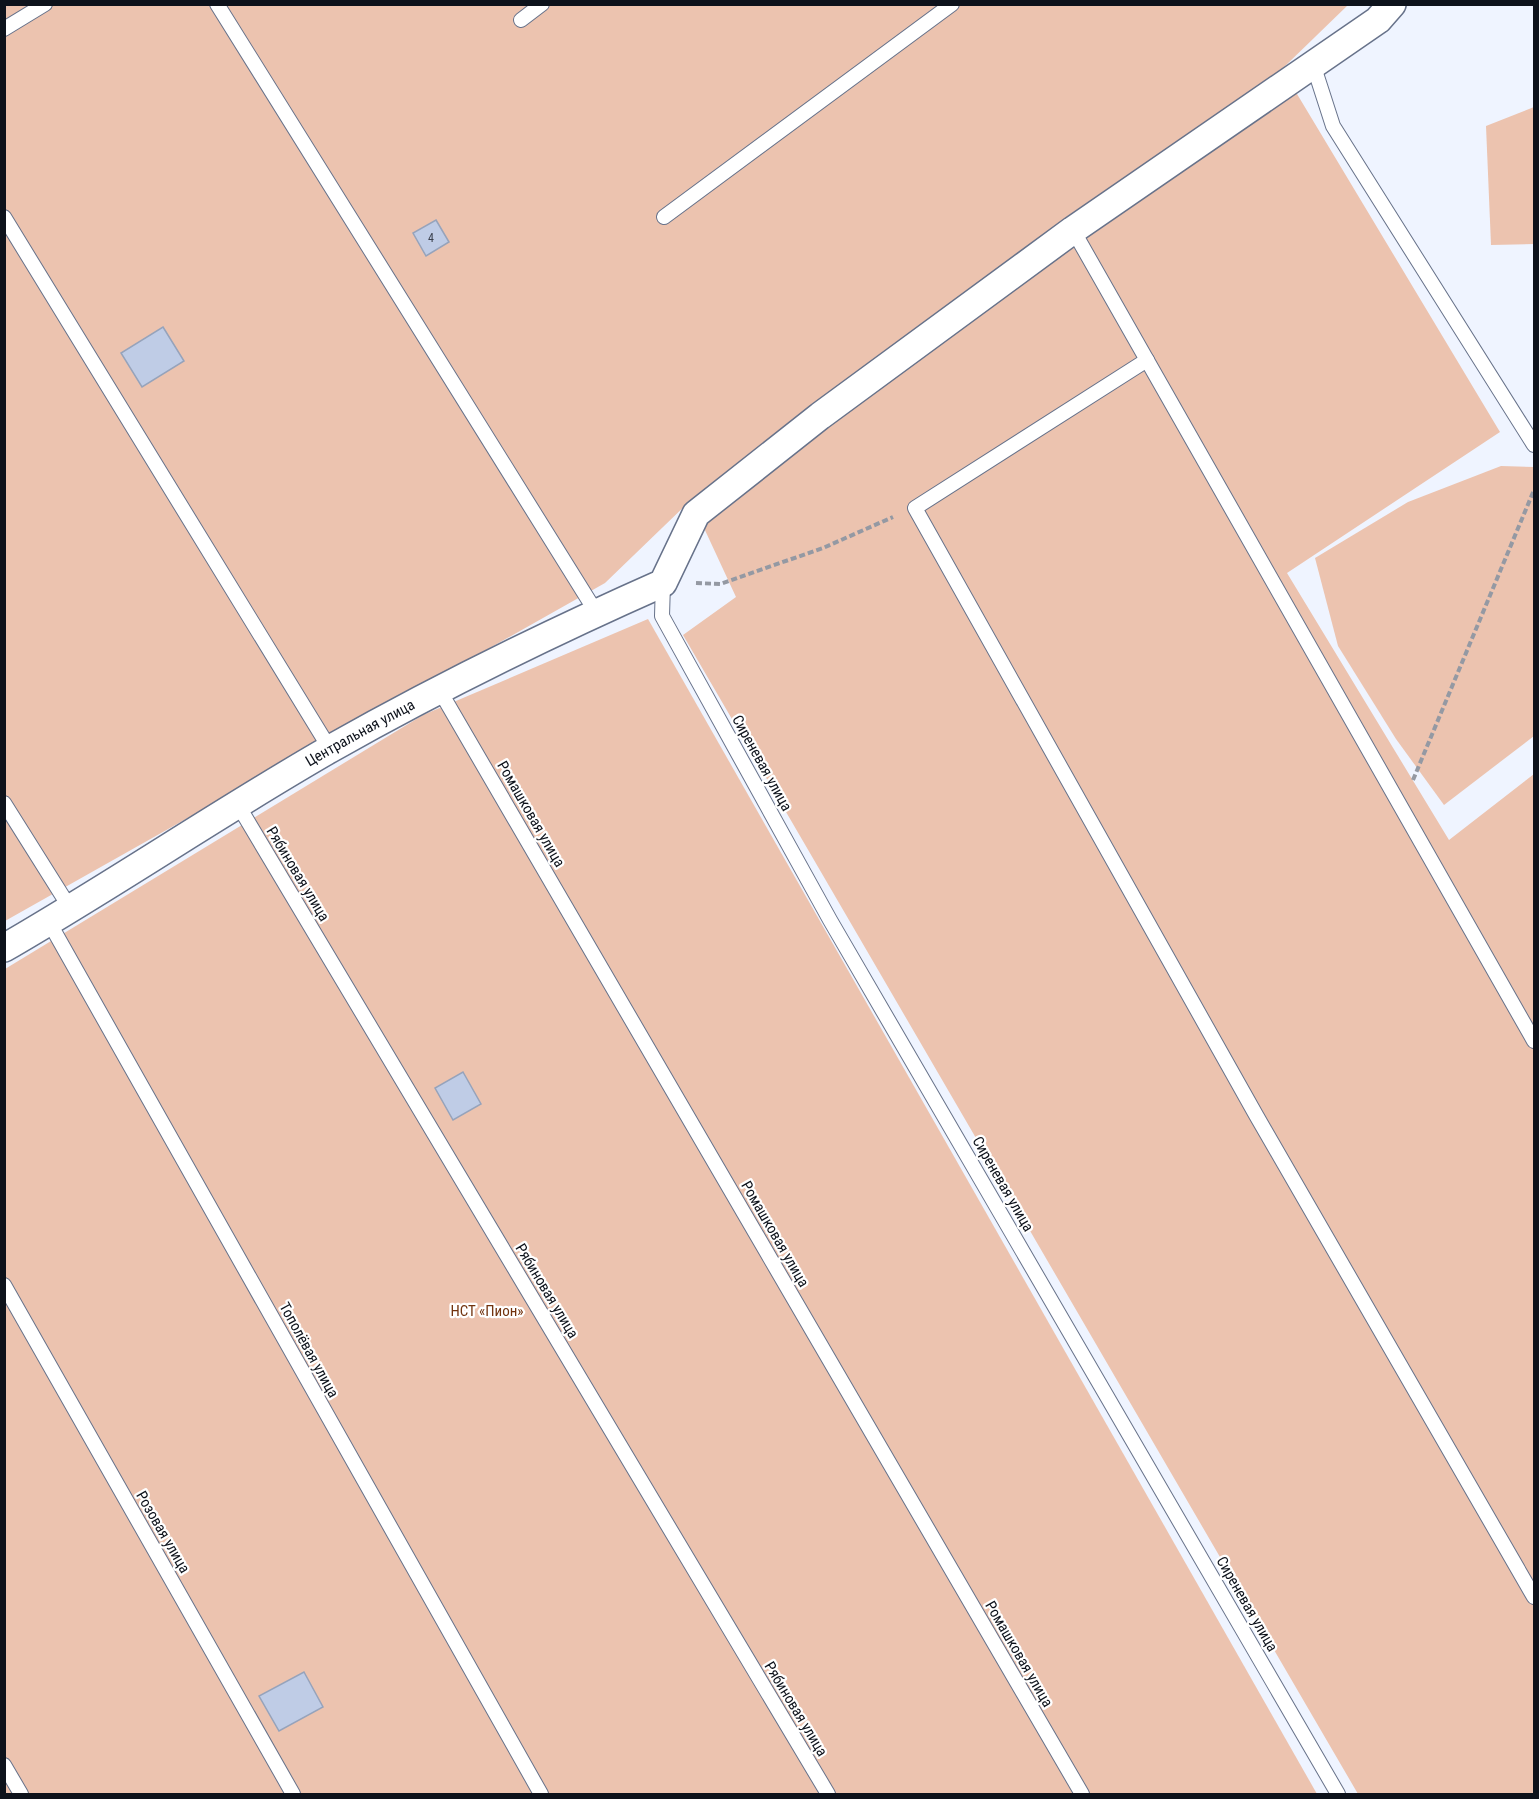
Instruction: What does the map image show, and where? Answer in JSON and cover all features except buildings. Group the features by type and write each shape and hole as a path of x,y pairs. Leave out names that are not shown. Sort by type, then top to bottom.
{"street":[{"path":"663,583 696,514 820,416 1073,230 1378,20 1392,4"},
{"name":"Центральная улица","path":"4,948 330,750 596,612 663,583"}],"lane":[{"path":"4,28 45,4"},
{"path":"217,4 596,612"},
{"path":"521,20 542,4"},
{"path":"664,217 952,4"},
{"path":"1313,64 1333,126 1534,445"},
{"path":"4,217 330,750"},
{"path":"1073,230 1534,1041"},
{"path":"1147,360 915,508 1256,1115 1534,1597"},
{"name":"Сиреневая улица","path":"663,583 662,616 824,910 1338,1794"},
{"name":"Ромашковая улица","path":"440,691 1082,1794"},
{"name":"Тополёвая улица","path":"4,803 59,915 541,1794"},
{"name":"Рябиновая улица","path":"238,805 828,1794"},
{"name":"Розовая улица","path":"4,1285 293,1794"},
{"path":"4,1765 21,1794"}],"path":[{"path":"1401,808 1534,490"},
{"path":"663,583 720,584 823,548 915,508"}],"green space":[{"path":"5,5 1348,5 1282,69 1500,432 1287,573 1449,840 1534,774 1534,1794 1358,1794 683,635 736,597 691,500 605,583 5,921"},
{"path":"1534,107 1534,244 1491,245 1486,126"},
{"path":"1501,466 1534,467 1534,736 1444,805 1396,739 1338,646 1315,558 1408,502"},
{"name":"НСТ «Пион»","path":"648,619 1317,1794 5,1794 5,969 423,715"}]}
